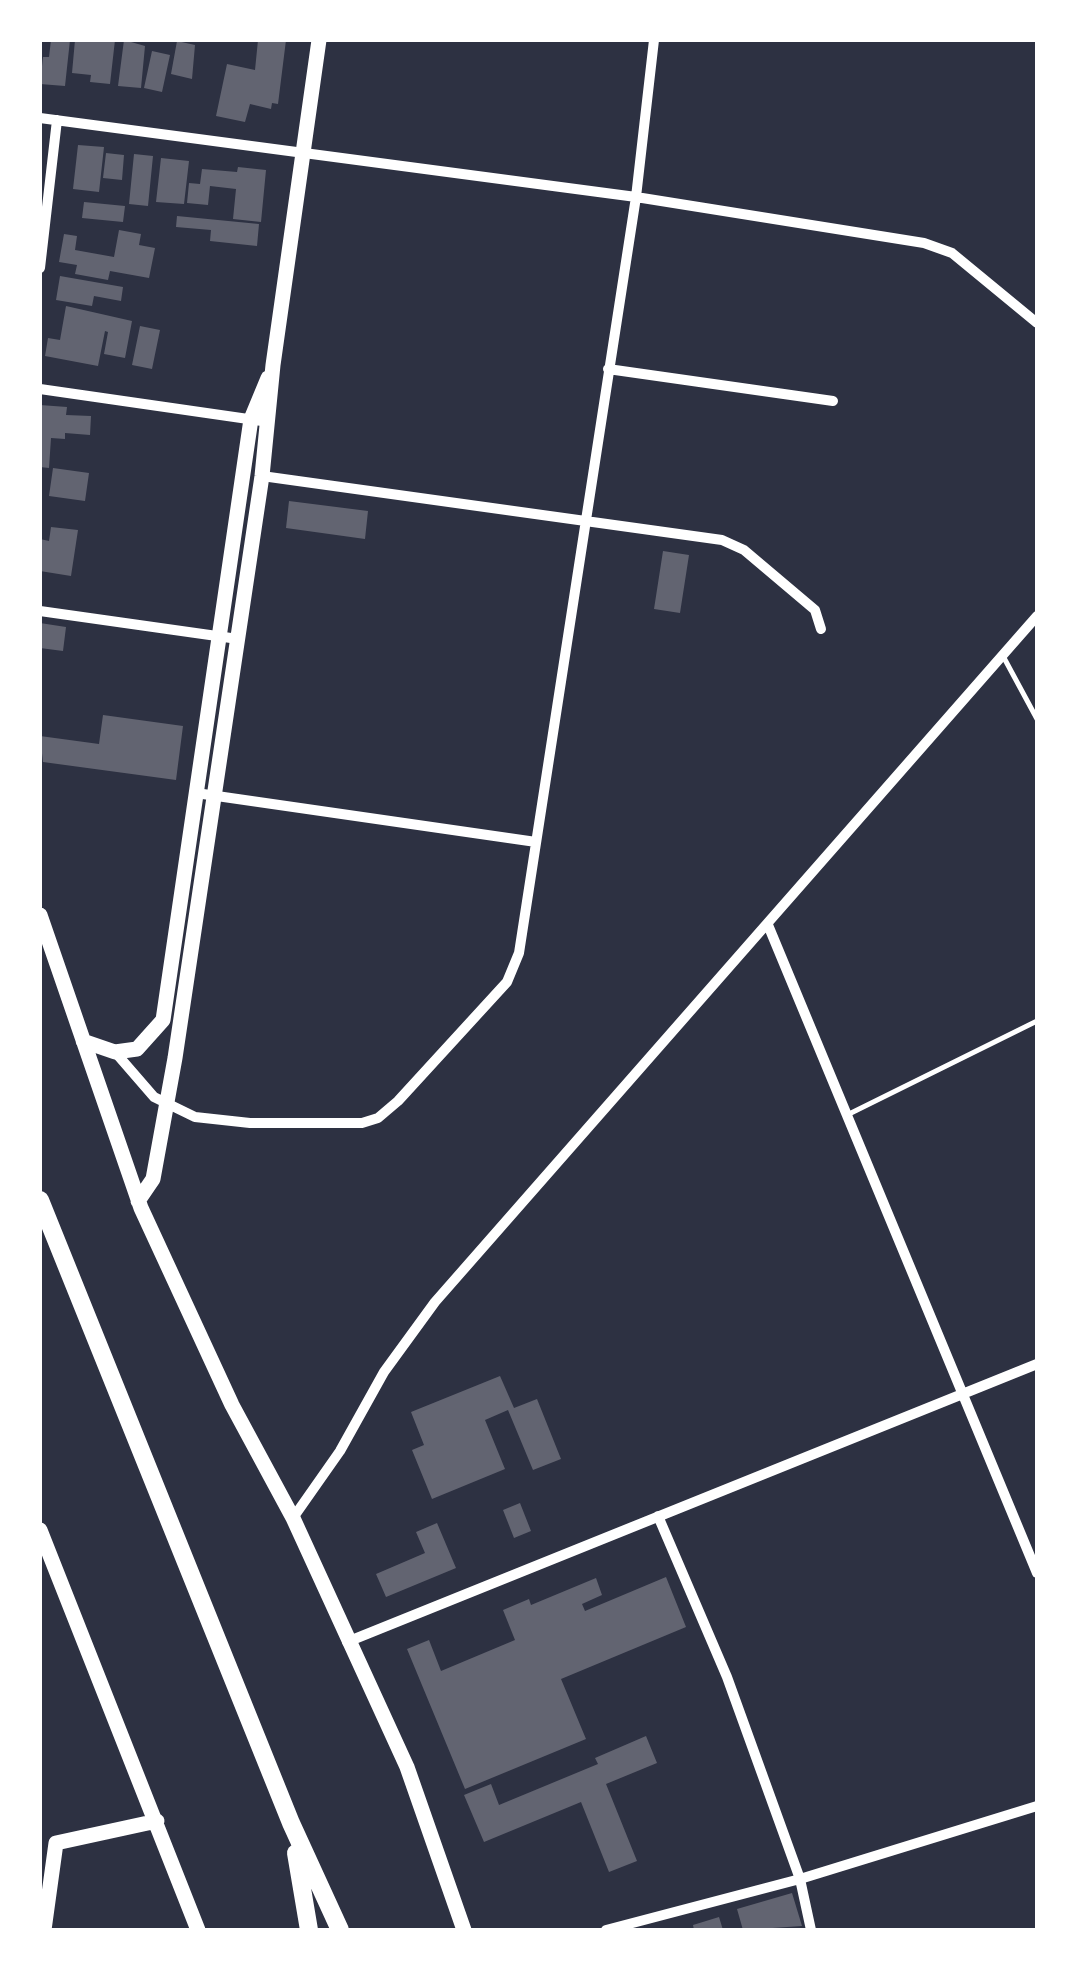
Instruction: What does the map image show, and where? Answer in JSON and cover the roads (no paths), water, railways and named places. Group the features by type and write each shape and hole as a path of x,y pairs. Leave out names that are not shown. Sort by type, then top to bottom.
{"highway":[{"path":"40,1200 290,1823 340,1930"},
{"path":"290,1823 309,1930"}],"main road":[{"path":"138,1200 153,1179 167,1105 262,476 273,365 319,40"},
{"path":"83,1041 115,1052 137,1048 163,1020 251,420 273,365"},
{"path":"40,915 138,1200 232,1404 293,1518 407,1767 464,1930"},
{"path":"40,1530 198,1930"},
{"path":"44,1930 56,1843 158,1821"}],"street":[{"path":"115,1052 146,1090 167,1105 195,1117 230,1122 362,1123 378,1118 507,982 519,952 582,523 636,196 654,40"},
{"path":"40,118 636,196 924,243 952,253 1037,324"},
{"path":"40,268 58,120"},
{"path":"608,369 834,401"},
{"path":"40,390 269,422"},
{"path":"262,476 722,540 744,550 815,610 821,628"},
{"path":"40,611 238,638"},
{"path":"293,1518 340,1451 384,1372 435,1302 1037,616"},
{"path":"196,794 536,842"},
{"path":"768,925 959,1394 1037,1573"},
{"path":"347,1642 1037,1364"},
{"path":"658,1516 727,1677 800,1878 811,1930"},
{"path":"606,1930 800,1878 1037,1806"}],"lane":[{"path":"1003,656 1037,719"},
{"path":"846,1116 1037,1022"}]}
